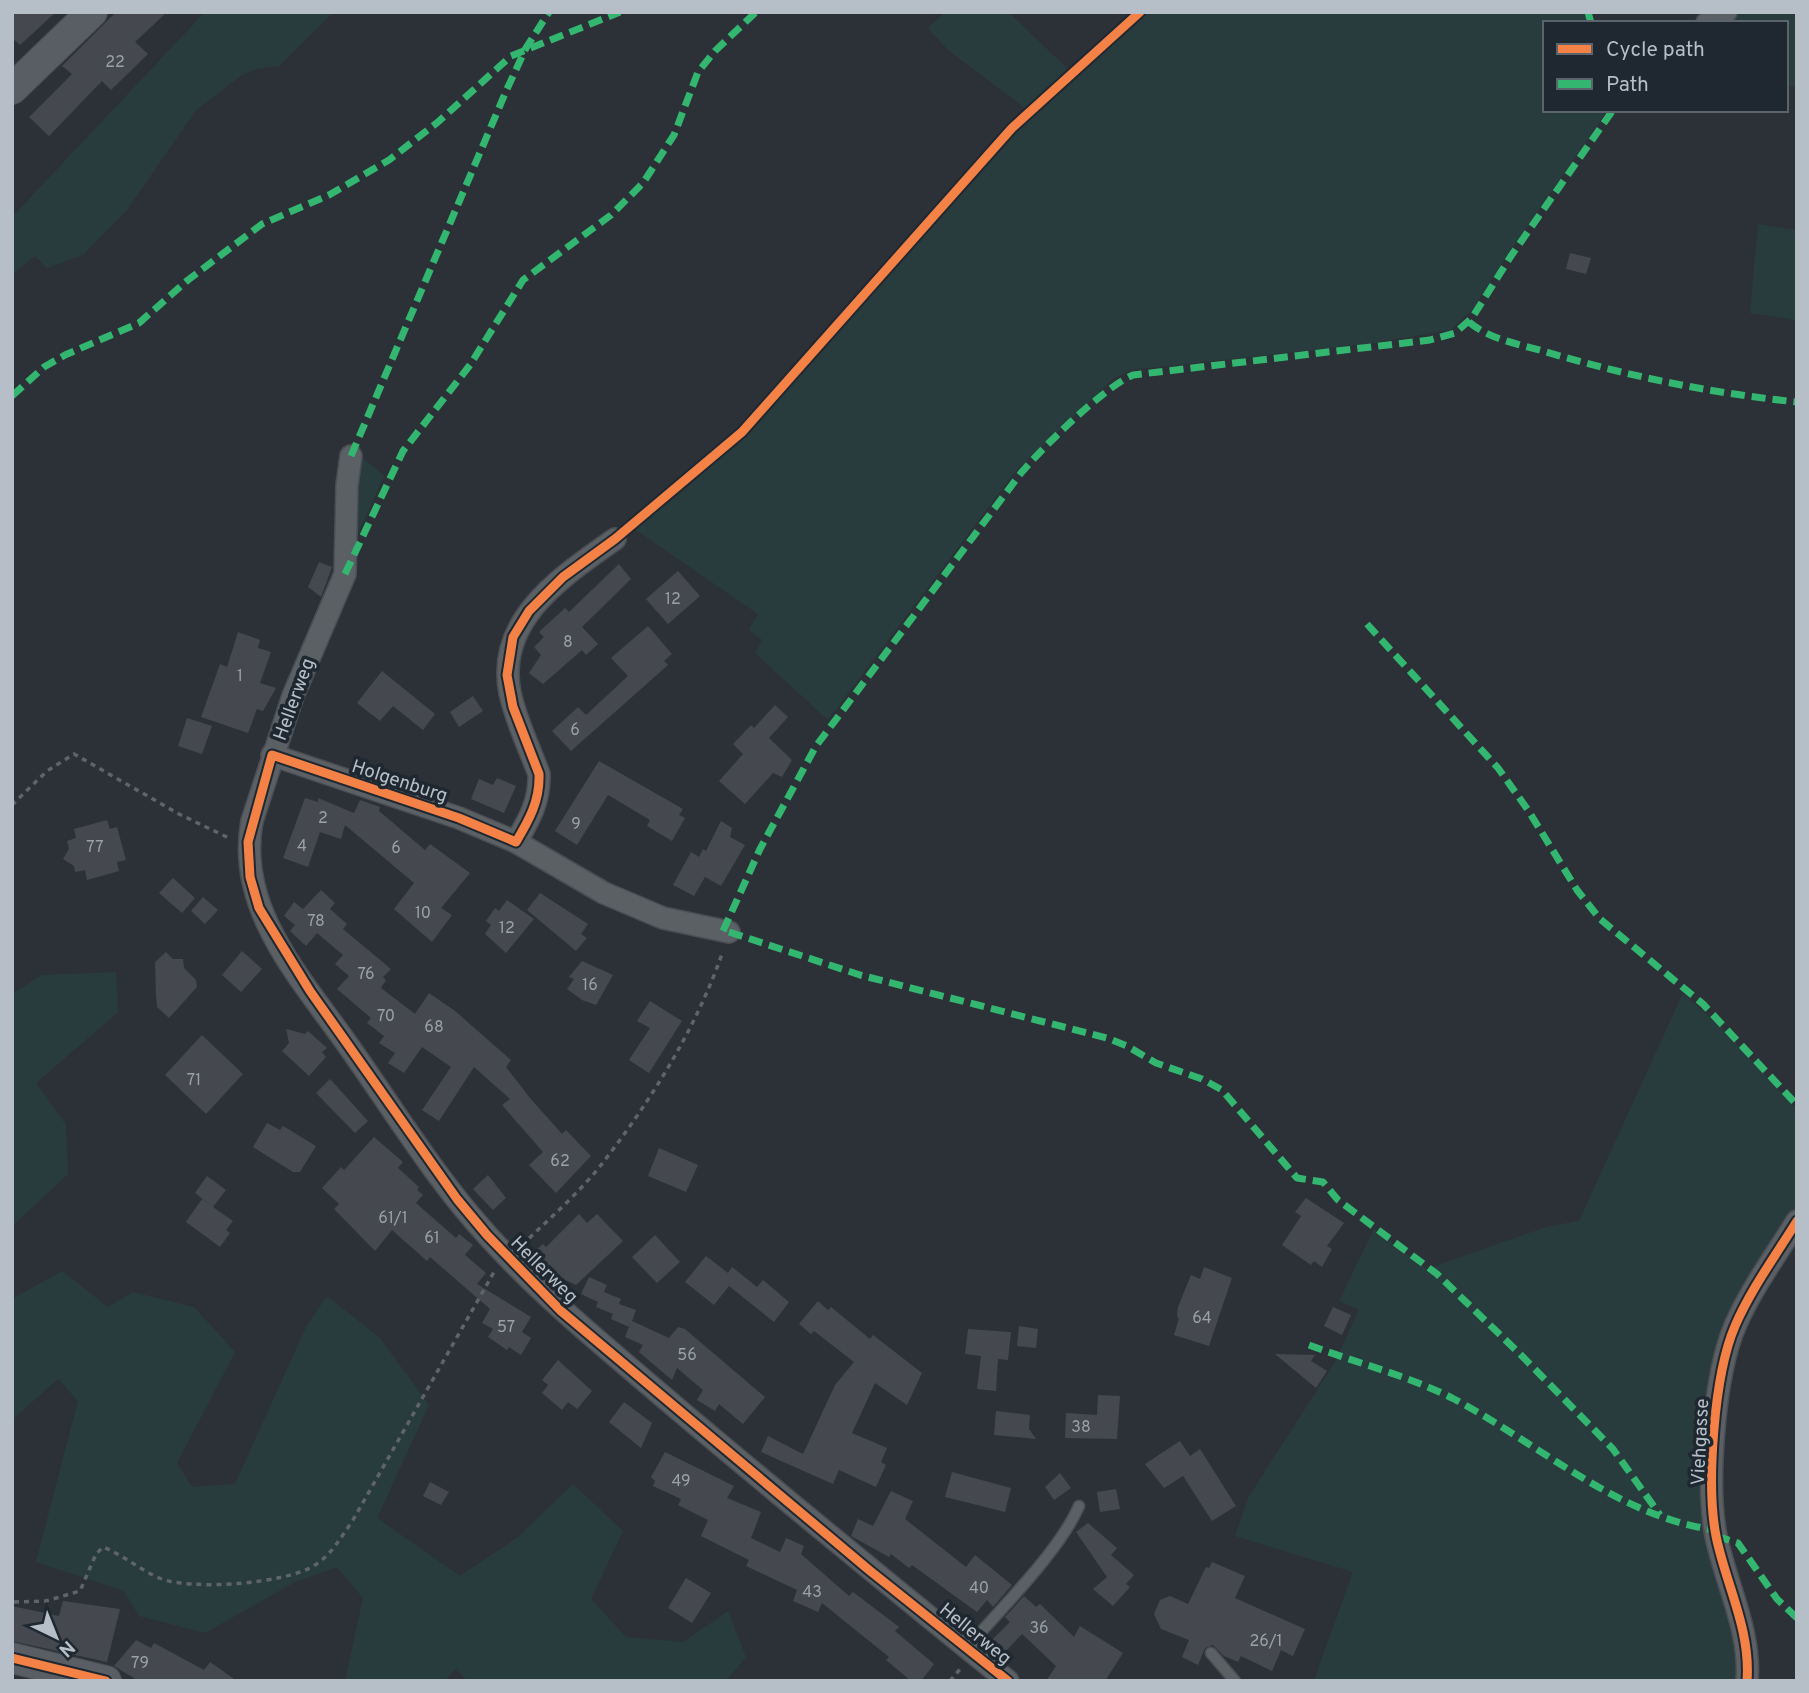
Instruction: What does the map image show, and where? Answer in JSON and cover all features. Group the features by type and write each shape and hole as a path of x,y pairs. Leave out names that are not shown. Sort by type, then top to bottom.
{"main road":[{"path":"12,89 92,12"},
{"path":"12,1658 106,1681"}],"street":[{"path":"1710,21 1726,12"},
{"name":"Hellerweg","path":"351,456 347,485 345,574 307,658 272,755 248,842 254,893 273,935 457,1199 561,1311 869,1570 1008,1681"},
{"path":"516,842 534,808 539,774 510,692 508,661 513,637 529,611 563,577 615,539"},
{"name":"Holgenburg","path":"272,755 459,818 516,842 593,887 645,911 684,924 729,932"},
{"name":"Viehgasse","path":"1747,1681 1743,1629 1715,1530 1715,1429 1733,1331 1797,1221"}],"lane":[{"path":"967,1648 1043,1558 1071,1522 1079,1506"},
{"path":"1211,1653 1235,1681"}],"path":[{"path":"12,805 47,771 74,754 179,814 227,838 248,842"},
{"path":"14,1602 46,1601 80,1591 96,1554 103,1548 119,1553 159,1578 189,1586 211,1582 258,1584 313,1567 331,1552 353,1520 494,1273 602,1164 652,1093 700,1007 729,932"}],"shaded area":[{"path":"205,12 334,12 279,66 257,69 242,75 196,110 127,210 83,255 47,268 35,256 12,274 12,217"},
{"path":"945,12 1008,12 1069,70 1025,108 948,50 928,28"},
{"path":"1147,12 1585,12 1587,21 1543,21 1543,112 1607,112 1505,258 1473,309 1450,330 1375,343 1131,370 1113,379 1015,472 828,720 755,653 762,640 749,630 758,614 636,530 637,526 741,440 1006,141"},
{"path":"1744,12 1797,12 1797,86 1788,86 1788,21 1728,21"},
{"path":"1758,224 1797,230 1797,320 1750,313"},
{"path":"358,454 384,476 355,540"},
{"path":"116,972 118,1012 36,1083 66,1125 68,1174 12,1226 12,994 42,975"},
{"path":"1683,993 1722,1028 1797,1110 1797,1210 1747,1291 1716,1383 1727,1590 1742,1681 1314,1680 1353,1572 1235,1536 1248,1498 1335,1362 1359,1310 1339,1301 1374,1229 1427,1269 1546,1227 1579,1221"},
{"path":"62,1271 108,1307 133,1292 194,1307 235,1352 177,1463 192,1487 235,1484 306,1327 327,1296 380,1338 429,1405 377,1518 460,1576 518,1537 573,1484 623,1531 591,1599 626,1637 683,1642 728,1611 746,1657 726,1681 468,1681 455,1669 445,1681 345,1681 363,1598 337,1567 295,1582 205,1633 139,1616 124,1591 36,1562 78,1401 58,1379 12,1420 12,1299"}],"building":[{"path":"12,12 56,12 20,45 12,38"},
{"path":"116,12 167,12 135,42 148,54 111,90 102,81 49,136 29,117 72,74 62,66"},
{"path":"1570,253 1591,258 1586,274 1566,269"},
{"path":"319,562 332,567 321,597 308,587"},
{"path":"619,564 631,579 582,627 598,644 586,655 582,650 543,684 529,673 541,655 534,647 544,637 539,632 565,608 569,612"},
{"path":"678,571 700,596 668,624 646,599"},
{"path":"648,626 672,654 664,661 668,665 571,751 552,731 578,707 586,715 628,676 611,658"},
{"path":"238,632 260,640 258,648 271,652 260,683 276,688 263,711 257,709 248,733 201,717 220,664 227,667"},
{"path":"382,671 435,714 423,730 393,706 380,721 357,703"},
{"path":"473,696 483,711 459,727 450,712"},
{"path":"775,705 788,717 769,738 792,760 782,777 773,773 745,804 719,781 743,754 733,744 751,725 754,728"},
{"path":"187,718 212,726 202,754 178,746"},
{"path":"599,761 683,809 679,815 685,818 672,841 647,826 650,820 608,795 577,845 555,831"},
{"path":"497,778 516,786 504,813 471,799 479,779 493,785"},
{"path":"305,798 318,802 318,798 354,813 360,800 380,807 379,811 425,850 430,844 470,873 441,908 452,915 432,942 394,909 414,883 345,825 341,839 320,832 308,867 283,858"},
{"path":"107,820 110,829 117,827 126,860 117,862 119,871 87,880 85,870 75,872 74,866 63,859 69,849 67,841 76,838 74,829"},
{"path":"721,821 732,828 730,837 745,845 721,886 705,877 694,896 673,885 691,852 699,857 703,849 706,851"},
{"path":"173,878 195,898 182,913 159,893"},
{"path":"321,890 335,903 330,909 347,924 343,929 391,969 383,977 386,980 381,988 415,1014 429,993 455,1011 511,1060 506,1067 530,1098 562,1134 566,1130 591,1156 556,1193 529,1165 543,1152 502,1105 510,1099 474,1067 439,1121 422,1110 451,1067 422,1047 404,1073 388,1063 395,1053 379,1043 384,1036 367,1023 371,1018 337,989 349,976 335,964 343,955 317,933 306,946 290,931 295,925 284,916 294,902 303,909"},
{"path":"540,893 588,924 581,934 587,938 576,951 527,910"},
{"path":"203,897 218,910 205,924 191,911"},
{"path":"507,900 534,919 506,953 485,934 491,925 486,921 495,908 499,911"},
{"path":"242,951 262,969 241,992 222,975"},
{"path":"166,952 173,959 183,959 184,968 196,980 197,987 169,1018 157,1007 156,995 155,962"},
{"path":"582,961 613,975 596,1005 582,1000 567,989 574,979 569,977"},
{"path":"650,1001 682,1021 649,1073 629,1060 650,1028 637,1021"},
{"path":"286,1029 305,1034 308,1031 327,1048 322,1052 326,1057 309,1076 282,1051 289,1043"},
{"path":"202,1035 243,1074 206,1114 165,1075"},
{"path":"330,1079 368,1121 355,1133 316,1093"},
{"path":"267,1123 280,1130 283,1126 316,1146 300,1172 293,1172 253,1147"},
{"path":"374,1137 403,1162 398,1168 419,1187 417,1190 423,1195 416,1203 456,1238 459,1234 473,1245 465,1255 486,1273 477,1284 531,1317 522,1332 531,1338 521,1355 509,1347 507,1350 488,1337 493,1329 482,1323 490,1309 430,1257 427,1261 392,1230 375,1251 334,1209 339,1204 322,1188 341,1167 344,1170"},
{"path":"659,1148 698,1165 686,1192 648,1176"},
{"path":"488,1175 506,1198 493,1210 473,1189"},
{"path":"207,1176 226,1190 213,1207 233,1221 226,1230 230,1233 220,1247 186,1222 202,1199 212,1206 195,1193"},
{"path":"1306,1198 1344,1223 1327,1246 1332,1249 1322,1267 1314,1261 1311,1265 1282,1245 1301,1216 1295,1212"},
{"path":"579,1214 587,1223 597,1214 623,1241 576,1285 544,1270 542,1272 528,1257 543,1244 546,1247"},
{"path":"655,1235 680,1262 657,1283 632,1257"},
{"path":"706,1256 728,1273 732,1267 757,1287 763,1280 789,1302 774,1322 729,1286 714,1305 685,1282"},
{"path":"1204,1267 1232,1278 1209,1346 1174,1335 1179,1318 1178,1307 1191,1275 1200,1279"},
{"path":"589,1277 607,1285 604,1292 621,1299 619,1304 636,1310 632,1321 669,1338 678,1327 685,1329 765,1397 743,1424 719,1404 715,1411 697,1400 703,1390 677,1368 672,1380 639,1352 643,1345 625,1337 629,1327 611,1319 613,1314 596,1307 598,1302 581,1294"},
{"path":"818,1301 828,1310 831,1307 870,1339 873,1335 922,1373 907,1405 875,1383 852,1433 887,1448 881,1462 886,1465 876,1487 839,1470 833,1484 761,1452 768,1436 803,1454 835,1385 854,1362 814,1331 811,1334 799,1324"},
{"path":"1333,1307 1351,1315 1342,1335 1324,1326"},
{"path":"1019,1326 1038,1329 1036,1348 1017,1346"},
{"path":"968,1329 1011,1332 1008,1360 998,1359 996,1391 977,1389 981,1356 965,1354"},
{"path":"1275,1354 1315,1355 1311,1361 1327,1371 1316,1388"},
{"path":"558,1360 592,1391 577,1409 568,1402 562,1410 542,1393 548,1385 542,1380"},
{"path":"1098,1395 1120,1396 1117,1439 1065,1438 1066,1413 1097,1415"},
{"path":"624,1402 652,1423 641,1448 609,1422"},
{"path":"996,1411 1030,1415 1029,1429 1036,1439 994,1435"},
{"path":"1180,1441 1190,1456 1200,1449 1236,1506 1212,1521 1183,1476 1164,1488 1145,1464"},
{"path":"665,1452 734,1486 727,1498 761,1512 751,1538 780,1552 786,1538 804,1546 801,1554 849,1596 853,1592 899,1627 895,1631 934,1664 921,1681 911,1681 886,1660 889,1657 822,1603 818,1612 793,1601 797,1590 746,1566 749,1560 701,1536 708,1520 678,1505 681,1499 653,1486 655,1481 651,1477"},
{"path":"952,1472 1011,1488 1005,1512 945,1497"},
{"path":"1060,1473 1071,1488 1054,1500 1045,1487"},
{"path":"430,1482 449,1492 441,1505 423,1496"},
{"path":"1116,1489 1120,1509 1100,1512 1097,1492"},
{"path":"891,1491 913,1501 905,1519 966,1567 975,1555 1012,1585 993,1607 987,1600 977,1612 912,1565 909,1568 891,1554 889,1557 851,1536 858,1519 873,1526"},
{"path":"1088,1523 1117,1548 1111,1555 1134,1575 1126,1584 1130,1587 1113,1606 1093,1589 1107,1577 1076,1532"},
{"path":"1212,1562 1245,1576 1235,1598 1305,1629 1293,1656 1281,1650 1272,1671 1241,1656 1238,1662 1224,1656 1213,1645 1205,1648 1198,1665 1182,1657 1189,1640 1161,1629 1154,1614 1160,1600 1170,1596 1188,1604 1206,1567 1209,1568"},
{"path":"686,1578 711,1593 692,1623 668,1608"},
{"path":"1024,1596 1036,1607 1040,1604 1074,1637 1080,1626 1123,1653 1105,1681 1046,1681 1056,1666 1022,1634 1003,1654 990,1642 1010,1622 1005,1617"},
{"path":"63,1601 120,1609 107,1662 12,1641 12,1606 59,1616"},
{"path":"136,1640 151,1648 154,1643 204,1670 210,1662 237,1681 139,1681 114,1666"}],"marked path":[{"path":"351,456 507,89 526,48 549,12"},
{"path":"12,396 44,367 139,323 188,280 262,224 329,195 389,160 438,122 511,56 620,12"},
{"path":"345,574 403,451 470,365 523,280 611,215 643,183 674,135 698,72 715,51 756,12"},
{"path":"1588,12 1590,21"},
{"path":"723,931 760,849 816,746 1021,473 1074,419 1106,392 1133,375 1430,340 1455,333 1472,318 1511,256 1612,112"},
{"path":"1469,322 1485,333 1504,340 1606,368 1701,388 1797,402"},
{"path":"1367,624 1498,768 1528,810 1577,890 1600,919 1703,1004 1797,1105"},
{"path":"729,932 860,975 1107,1038 1156,1063 1202,1079 1222,1090 1297,1178 1323,1182 1338,1200 1437,1274 1521,1355 1613,1449 1660,1515"},
{"path":"1309,1345 1437,1391 1612,1494 1679,1522 1715,1530"},
{"path":"1716,1536 1738,1543 1777,1599 1797,1618"}],"cycle path":[{"path":"1008,1681 869,1570 561,1311 487,1235 457,1199 310,991 259,908 250,877 248,842 272,755 459,818 516,842 533,810 539,784 539,774 513,707 507,675 513,637 529,611 563,577 615,539 742,432 1012,128 1140,12"},
{"path":"1747,1681 1742,1626 1720,1554 1713,1514 1712,1460 1717,1400 1728,1347 1741,1312 1797,1221"},
{"path":"12,1658 106,1681"}]}
